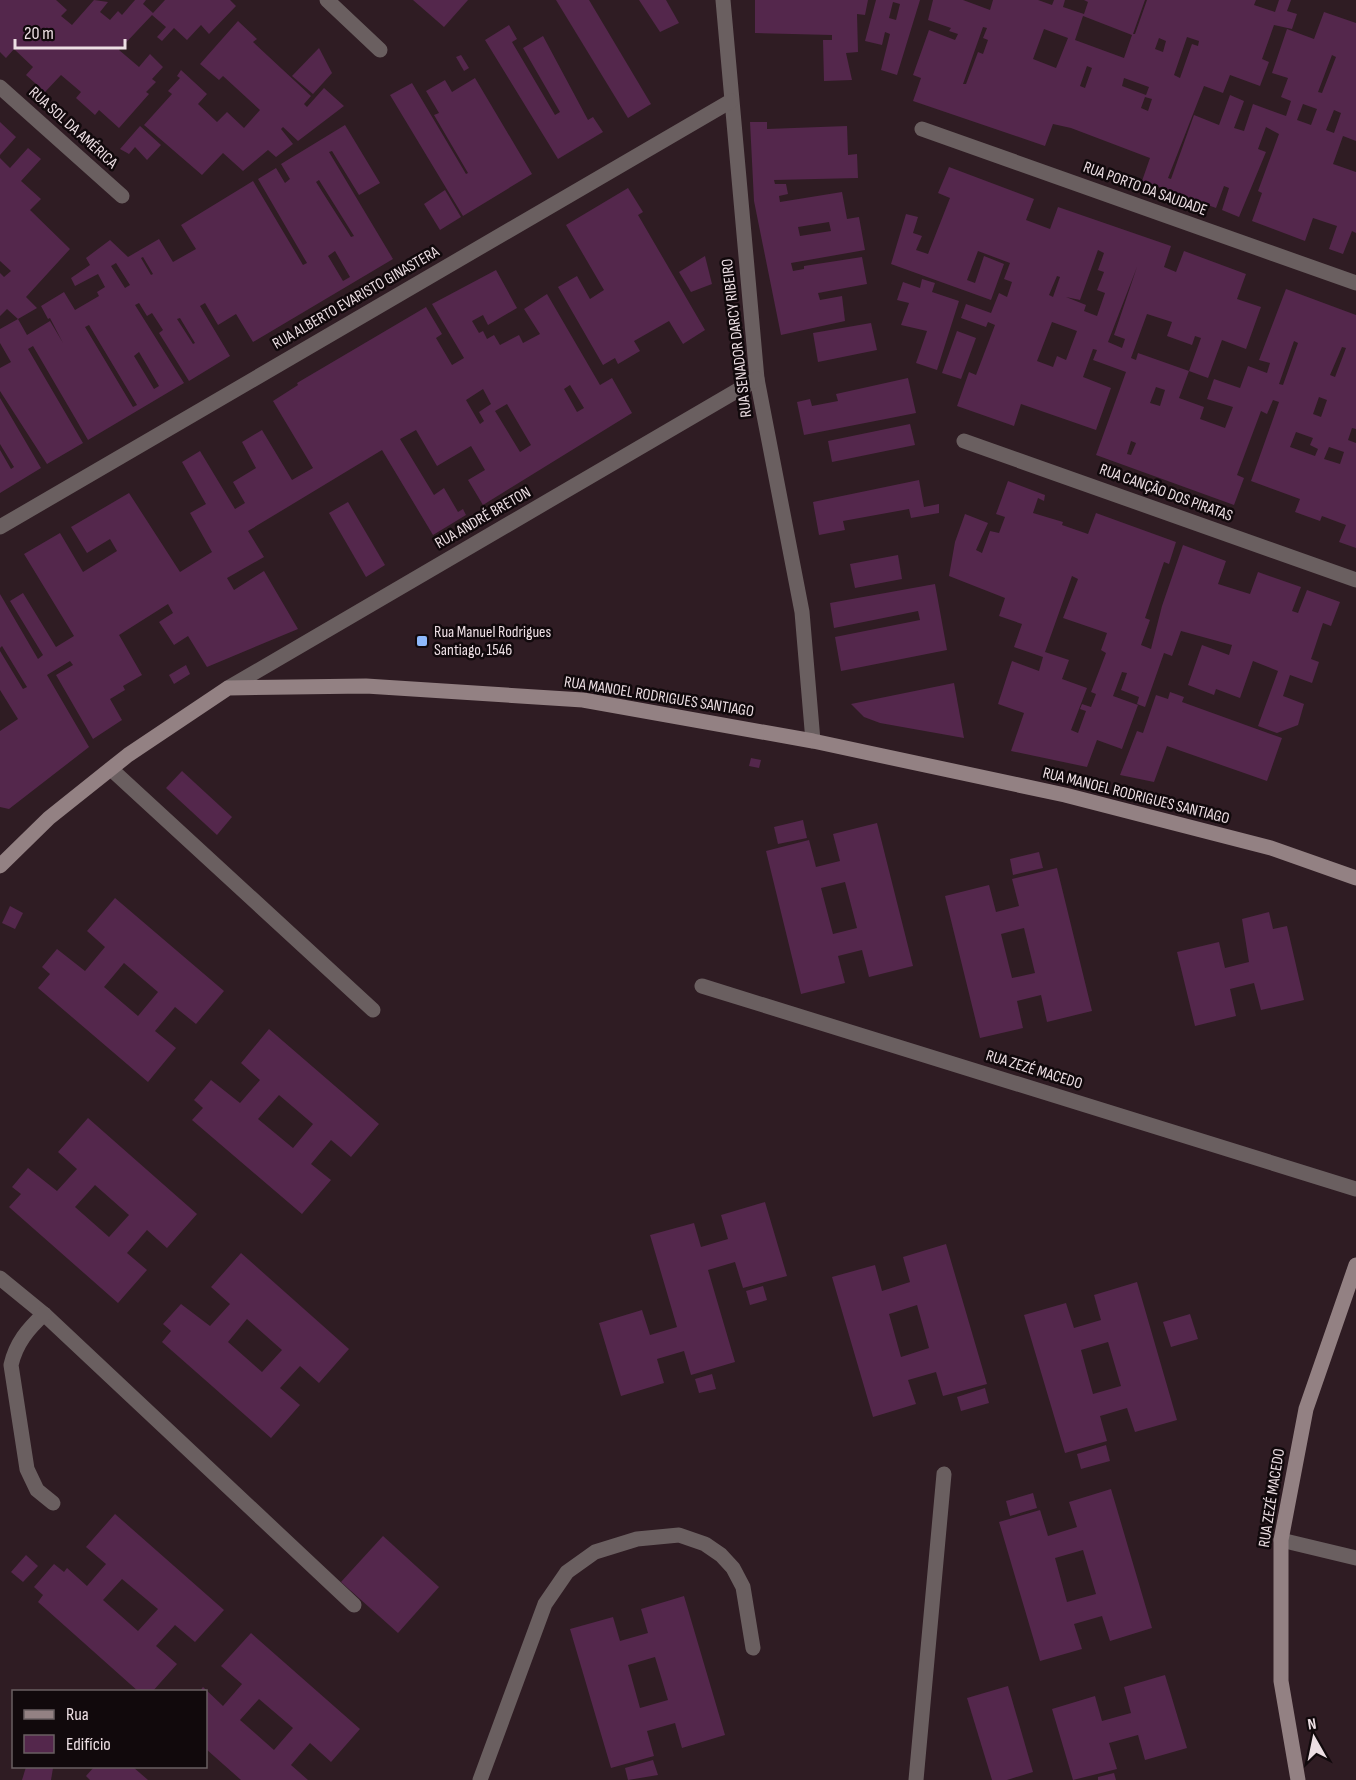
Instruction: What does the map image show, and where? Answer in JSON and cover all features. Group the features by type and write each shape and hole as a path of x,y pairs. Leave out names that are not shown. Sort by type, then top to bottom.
{"main road":[{"name":"RUA MANOEL RODRIGUES SANTIAGO","path":"228,688 366,686 583,700 813,741 1065,795 1271,848 1356,878"},
{"path":"1,863 49,818 111,769 228,688"},
{"name":"RUA ZEZÉ MACEDO","path":"1298,1780 1281,1681 1281,1540 1306,1409 1356,1265"}],"street":[{"path":"327,0 380,50"},
{"name":"RUA SENADOR DARCY RIBEIRO","path":"723,0 757,379 802,612 813,741"},
{"name":"RUA SOL DA AMÉRICA","path":"0,87 122,196"},
{"name":"RUA ALBERTO EVARISTO GINASTERA","path":"0,528 731,101"},
{"name":"RUA PORTO DA SAUDADE","path":"922,129 1356,283"},
{"name":"RUA ANDRÉ BRETON","path":"228,688 757,379"},
{"name":"RUA CANÇÃO DOS PIRATAS","path":"964,441 1356,580"},
{"path":"111,769 373,1010"},
{"name":"RUA ZEZÉ MACEDO","path":"702,986 1356,1189"},
{"path":"0,1278 44,1314 354,1605"},
{"path":"44,1314 24,1334 14,1352 11,1365 27,1469 37,1490 52,1503"},
{"path":"916,1780 944,1473"},
{"path":"480,1780 545,1604 567,1572 595,1552 637,1539 679,1534 705,1544 721,1555 733,1568 742,1587 753,1648"},
{"path":"1281,1540 1356,1558"}],"building":[{"path":"0,0 56,0 67,10 61,16 72,25 94,0 108,2 100,12 110,20 118,11 122,15 135,0 146,0 143,4 153,13 165,0 230,0 236,6 209,34 201,25 187,40 174,28 162,41 157,37 166,27 152,15 119,50 139,67 150,54 163,67 152,79 156,82 146,92 149,94 119,128 99,110 95,115 76,98 81,92 61,75 45,92 26,75 33,67 14,49 6,58 0,52"},
{"path":"413,0 468,0 444,27"},
{"path":"556,0 589,0 651,104 628,118"},
{"path":"639,0 666,0 679,23 660,32"},
{"path":"755,0 868,0 865,15 857,14 858,52 846,53 852,80 824,81 823,40 832,40 832,35 755,33"},
{"path":"876,0 920,0 897,75 881,70 890,34 885,32 882,45 865,41","holes":["893,2 900,4 896,20 889,18"]},
{"path":"933,0 963,0 990,10 993,0 1038,0 1052,5 1054,0 1065,0 1063,7 1084,14 1088,2 1084,0 1145,0 1133,34 1135,34 1147,0 1256,0 1254,5 1275,12 1279,0 1291,0 1287,11 1297,14 1292,29 1274,25 1262,59 1269,62 1260,86 1230,75 1223,93 1204,86 1168,178 1171,179 1194,115 1219,125 1230,95 1244,101 1234,128 1244,131 1253,104 1286,116 1291,101 1281,97 1288,78 1272,73 1287,29 1314,39 1324,12 1356,23 1356,141 1343,136 1333,164 1356,172 1356,233 1352,231 1343,254 1329,249 1337,226 1313,218 1305,241 1252,221 1262,193 1258,191 1279,134 1266,127 1258,149 1266,152 1239,217 1222,210 1229,188 1224,186 1216,208 1142,181 1150,158 1071,128 1053,124 1045,146 913,101 921,78 913,75 929,30 955,40 958,34 949,31 951,28 928,20","holes":["1083,16 1132,35 1124,58 1075,40","983,27 987,28 983,38 988,40 983,54 978,52 966,84 963,84","1044,29 1068,38 1056,68 1033,59","1187,37 1199,41 1198,46 1192,44 1180,78 1174,75","1159,38 1166,41 1163,52 1155,49","1332,55 1336,57 1322,93 1318,92","1087,66 1092,68 1085,88 1080,86","1124,78 1149,87 1146,95 1122,86","1145,97 1152,99 1148,111 1141,108","1303,104 1317,109 1311,125 1297,120","1334,110 1341,113 1334,133 1326,130"]},
{"path":"238,21 257,39 253,42 311,96 304,104 307,107 324,88 344,106 298,141 283,127 281,129 293,144 276,157 268,150 243,171 223,153 202,175 144,125 172,94 168,91 180,78 177,76 181,70 207,94 198,104 217,122 227,112 244,128 260,110 223,76 219,80 200,64"},
{"path":"509,25 517,39 512,42 555,115 560,112 523,48 543,36 588,120 593,117 603,132 558,159 485,40"},
{"path":"319,48 332,73 313,94 292,76"},
{"path":"461,55 469,68 464,71 456,57"},
{"path":"475,78 532,174 463,216 390,95 412,83 466,174 468,173 434,115 439,113 426,91 445,80 452,92"},
{"path":"0,122 16,137 0,155"},
{"path":"750,122 767,122 767,129 847,126 848,155 857,154 858,178 774,180 775,184 786,184 788,194 779,196 780,202 842,192 847,219 859,217 865,250 791,263 793,271 804,269 804,266 862,257 867,284 818,293 820,300 842,296 845,321 781,335 754,201","holes":["829,222 831,231 800,236 798,227"]},
{"path":"345,125 380,183 359,195 332,151 329,152 393,259 253,342 236,314 218,325 205,303 200,306 230,356 189,381 159,333 163,330 152,313 147,316 139,303 135,305 184,383 88,440 33,346 28,349 83,443 47,464 0,391 0,368 11,362 0,343 0,329 18,319 27,335 50,321 63,343 50,318 48,319 41,306 64,292 75,310 99,296 97,292 105,287 98,274 75,286 71,278 90,265 86,258 110,240 128,257 159,239 173,262 196,249 181,225 253,181 303,265 307,263 258,179 276,168 285,183 290,179 281,164","holes":["319,180 354,236 351,237 316,182","335,251 350,277 343,281 328,256","143,257 153,274 151,275 141,258","116,263 130,285 125,288 111,266","180,318 195,343 193,344 177,319","89,325 137,405 133,407 85,327","139,352 159,386 154,389 134,356"]},
{"path":"140,126 161,145 147,160 135,147 129,154 120,149"},
{"path":"28,148 41,159 21,181 41,199 30,210 70,249 26,297 37,308 18,319 7,309 0,316 0,273 4,277 11,271 0,261 0,158 10,168"},
{"path":"949,167 1034,199 1026,220 1050,229 1058,207 1171,246 1164,267 1176,272 1184,251 1246,274 1237,299 1261,307 1246,349 1222,340 1208,378 1189,371 1179,398 1204,407 1200,419 1225,428 1233,407 1207,399 1214,379 1240,388 1248,366 1267,373 1270,363 1259,360 1286,289 1356,315 1356,429 1352,428 1348,440 1356,443 1356,548 1339,542 1346,525 1322,516 1320,521 1295,512 1300,499 1251,481 1279,402 1273,400 1267,414 1261,411 1237,475 1244,478 1234,505 1096,455 1126,372 1093,360 1097,350 1093,349 1083,377 1111,388 1096,430 1021,404 1014,426 957,406 969,372 976,375 995,325 988,322 986,327 961,318 966,304 991,313 999,293 1007,297 1012,282 1004,279 1010,263 978,251 967,280 975,283 984,256 1004,264 991,300 891,264 906,214 918,217 913,233 922,236 916,250 928,254 950,198 938,193","holes":["1098,250 1104,253 1098,270 1104,272 1097,290 1105,293 1097,316 1084,311 1086,305 1066,297 1080,300","1137,267 1114,335 1125,339 1122,348 1108,342","1057,276 1060,277 1053,297 1049,295","1147,314 1172,322 1167,336 1192,345 1195,336 1201,338 1189,371 1138,353 1136,360 1131,358","1052,322 1077,331 1066,360 1057,356 1053,367 1037,361","1294,341 1298,343 1283,385 1279,384","1342,347 1346,348 1335,377 1330,375","1156,387 1165,390 1160,406 1150,403","1319,397 1327,400 1321,417 1313,414","1296,432 1313,438 1310,445 1318,449 1315,456 1290,447","1131,441 1136,443 1131,455 1127,454","1329,447 1344,452 1340,464 1324,459"]},
{"path":"628,188 643,212 638,215 705,330 683,344 669,321 634,341 640,351 618,364 615,358 603,365 558,287 577,276 590,299 604,290 566,225"},
{"path":"445,190 461,217 440,230 424,204"},
{"path":"705,256 712,284 691,292 679,272"},
{"path":"496,270 517,308 488,325 483,315 472,321 479,333 483,331 487,339 494,335 500,345 519,335 523,343 540,334 524,309 547,294 600,385 612,378 632,413 483,505 468,480 485,470 471,446 437,466 416,430 400,439 434,495 444,488 458,512 463,509 466,515 433,535 382,450 248,531 264,557 227,578 234,590 264,571 298,629 207,667 188,636 174,645 159,622 173,613 168,604 119,635 142,675 123,686 125,690 110,699 122,720 93,739 56,675 73,665 70,661 47,675 89,747 9,809 0,807 0,731 18,719 0,690 0,651 23,689 27,687 2,646 0,648 0,594 38,659 43,655 10,601 23,593 56,647 74,636 24,554 60,533 83,572 117,551 110,539 87,553 71,527 129,493 180,572 212,552 190,513 206,504 182,462 200,451 235,509 245,503 233,482 256,468 242,442 262,430 292,480 313,468 273,401 298,385 297,383 426,307 442,334 436,338 452,365 464,358 432,304","holes":["570,385 584,408 577,412 564,389","483,389 491,404 479,412 484,421 480,424 466,400","507,404 531,445 520,452 495,411"]},
{"path":"922,279 935,283 932,292 959,301 937,370 916,363 927,331 901,325 909,303 897,300 903,282 920,288"},
{"path":"871,323 877,350 818,362 813,333"},
{"path":"957,331 976,338 961,379 942,373"},
{"path":"908,378 916,413 804,435 797,402 810,399 812,406 838,401 836,394"},
{"path":"0,398 41,468 0,493 0,450 11,469 14,467 0,444"},
{"path":"910,424 915,445 832,462 828,441"},
{"path":"919,480 924,507 939,504 939,513 911,518 909,509 843,521 845,530 819,535 813,502"},
{"path":"1008,481 1045,495 1044,501 1038,498 1033,513 1063,522 1062,525 1088,534 1096,513 1176,542 1169,564 1164,562 1145,618 1150,620 1141,645 1151,649 1162,606 1183,545 1226,561 1218,584 1250,594 1258,572 1301,587 1292,611 1298,613 1307,590 1340,602 1331,626 1323,623 1311,659 1319,662 1312,683 1290,675 1283,696 1304,704 1298,725 1277,733 1258,726 1278,671 1253,661 1240,698 1216,689 1214,695 1188,685 1202,645 1229,655 1232,645 1181,631 1172,656 1164,653 1145,707 1137,704 1139,697 1121,690 1127,673 1122,672 1113,696 1138,705 1122,749 1097,740 1087,767 1011,751 1024,713 998,704 1012,661 1039,671 1043,657 1014,647 1022,624 999,616 1005,598 949,576 955,542 965,514 988,523 976,550 982,553 990,531 999,533 1005,517 996,514","holes":["1072,576 1078,579 1063,618 1107,633 1101,650 1106,653 1091,692 1096,694 1091,707 1082,704 1080,709 1086,711 1078,733 1071,730 1087,688 1062,679 1069,660 1045,652"]},
{"path":"348,502 385,565 366,577 329,513"},
{"path":"898,555 902,579 855,588 850,564"},
{"path":"935,584 947,650 841,671 835,637 920,620 918,611 834,628 830,603"},
{"path":"186,665 190,674 174,684 169,675"},
{"path":"954,683 964,738 880,723 864,717 851,704"},
{"path":"1170,692 1184,697 1182,702 1282,738 1267,781 1167,746 1154,782 1120,775 1137,731 1143,733 1156,695 1168,699"},
{"path":"751,758 761,760 759,768 749,766"},
{"path":"182,771 232,817 217,835 166,788"},
{"path":"803,820 807,838 778,844 774,827"},
{"path":"877,823 913,966 869,977 862,950 838,956 845,983 801,994 766,851 809,840 816,867 840,861 833,834","holes":["845,882 857,928 833,934 821,888"]},
{"path":"1039,852 1043,868 1013,875 1010,859"},
{"path":"1057,868 1092,1011 1047,1022 1041,995 1017,1001 1023,1028 980,1038 945,896 989,885 996,912 1019,906 1012,879","holes":["1024,928 1035,973 1012,978 1001,934"]},
{"path":"115,898 224,991 196,1024 175,1007 155,1031 176,1048 148,1082 38,988 50,974 42,967 57,949 85,971 105,947 87,931","holes":["124,963 158,992 138,1016 104,987"]},
{"path":"10,906 23,913 15,929 2,923"},
{"path":"1269,912 1273,929 1287,926 1304,1000 1261,1010 1254,983 1230,989 1236,1016 1195,1026 1177,952 1219,942 1225,968 1249,962 1242,919"},
{"path":"269,1029 379,1124 351,1157 331,1140 311,1164 331,1180 302,1214 192,1120 203,1108 194,1100 211,1080 240,1103 260,1080 241,1063","holes":["279,1095 313,1124 293,1148 258,1119"]},
{"path":"88,1118 197,1214 167,1248 147,1230 127,1253 147,1270 118,1303 9,1207 21,1194 12,1187 28,1168 57,1191 77,1169 58,1152","holes":["95,1185 129,1215 109,1237 75,1207"]},
{"path":"765,1202 787,1276 743,1288 735,1262 708,1270 735,1362 691,1375 684,1351 657,1359 664,1383 621,1396 599,1323 642,1310 650,1335 677,1327 650,1235 694,1223 701,1247 728,1239 721,1215"},
{"path":"946,1244 987,1384 943,1396 936,1372 908,1380 916,1404 873,1417 832,1277 875,1265 882,1291 910,1282 903,1257","holes":["917,1305 929,1348 901,1357 889,1314"]},
{"path":"241,1253 349,1349 319,1383 300,1366 280,1388 300,1405 271,1438 162,1342 171,1331 163,1324 181,1304 210,1326 230,1304 211,1287","holes":["247,1319 282,1350 262,1372 228,1342"]},
{"path":"1137,1282 1177,1420 1135,1432 1127,1408 1100,1416 1107,1441 1065,1453 1024,1315 1066,1303 1074,1328 1101,1320 1094,1295","holes":["1108,1342 1121,1386 1093,1394 1081,1350"]},
{"path":"763,1286 767,1300 750,1305 746,1291"},
{"path":"1190,1314 1198,1339 1171,1347 1163,1322"},
{"path":"712,1374 716,1389 699,1393 695,1379"},
{"path":"985,1388 989,1403 961,1411 957,1397"},
{"path":"1106,1445 1110,1461 1081,1469 1077,1454"},
{"path":"1111,1489 1152,1628 1110,1641 1102,1616 1074,1624 1082,1649 1040,1661 999,1522 1040,1510 1048,1536 1077,1527 1069,1502","holes":["1083,1550 1096,1594 1067,1602 1055,1558"]},
{"path":"1033,1493 1037,1508 1010,1516 1006,1501"},
{"path":"115,1514 224,1610 195,1642 175,1625 156,1646 177,1664 154,1690 137,1690 38,1602 43,1595 34,1587 54,1564 64,1572 67,1568 87,1586 106,1564 86,1547","holes":["122,1579 158,1609 138,1631 103,1600"]},
{"path":"383,1536 439,1587 398,1633 341,1582"},
{"path":"26,1555 38,1566 23,1582 11,1572"},
{"path":"684,1596 725,1735 682,1748 675,1723 647,1731 654,1756 611,1768 570,1629 613,1617 620,1641 648,1633 641,1609","holes":["655,1657 668,1700 640,1708 628,1665"]},
{"path":"251,1633 360,1729 331,1762 310,1743 291,1765 308,1780 241,1780 207,1750 207,1691 223,1706 242,1684 221,1666","holes":["259,1699 293,1728 274,1750 240,1720"]},
{"path":"1165,1675 1187,1748 1145,1760 1138,1735 1109,1743 1117,1769 1073,1780 1052,1709 1095,1696 1102,1721 1131,1713 1124,1687"},
{"path":"1008,1686 1033,1772 1007,1780 992,1780 967,1698"},
{"path":"653,1760 658,1775 628,1780 625,1768"},
{"path":"26,1768 53,1768 51,1780 22,1780"},
{"path":"93,1768 134,1768 148,1780 90,1780 86,1776"},
{"path":"1114,1773 1116,1780 1098,1780 1098,1777"}],"place":[{"name":"Rua Manuel Rodrigues Santiago, 1546","path":"422,641"}]}
